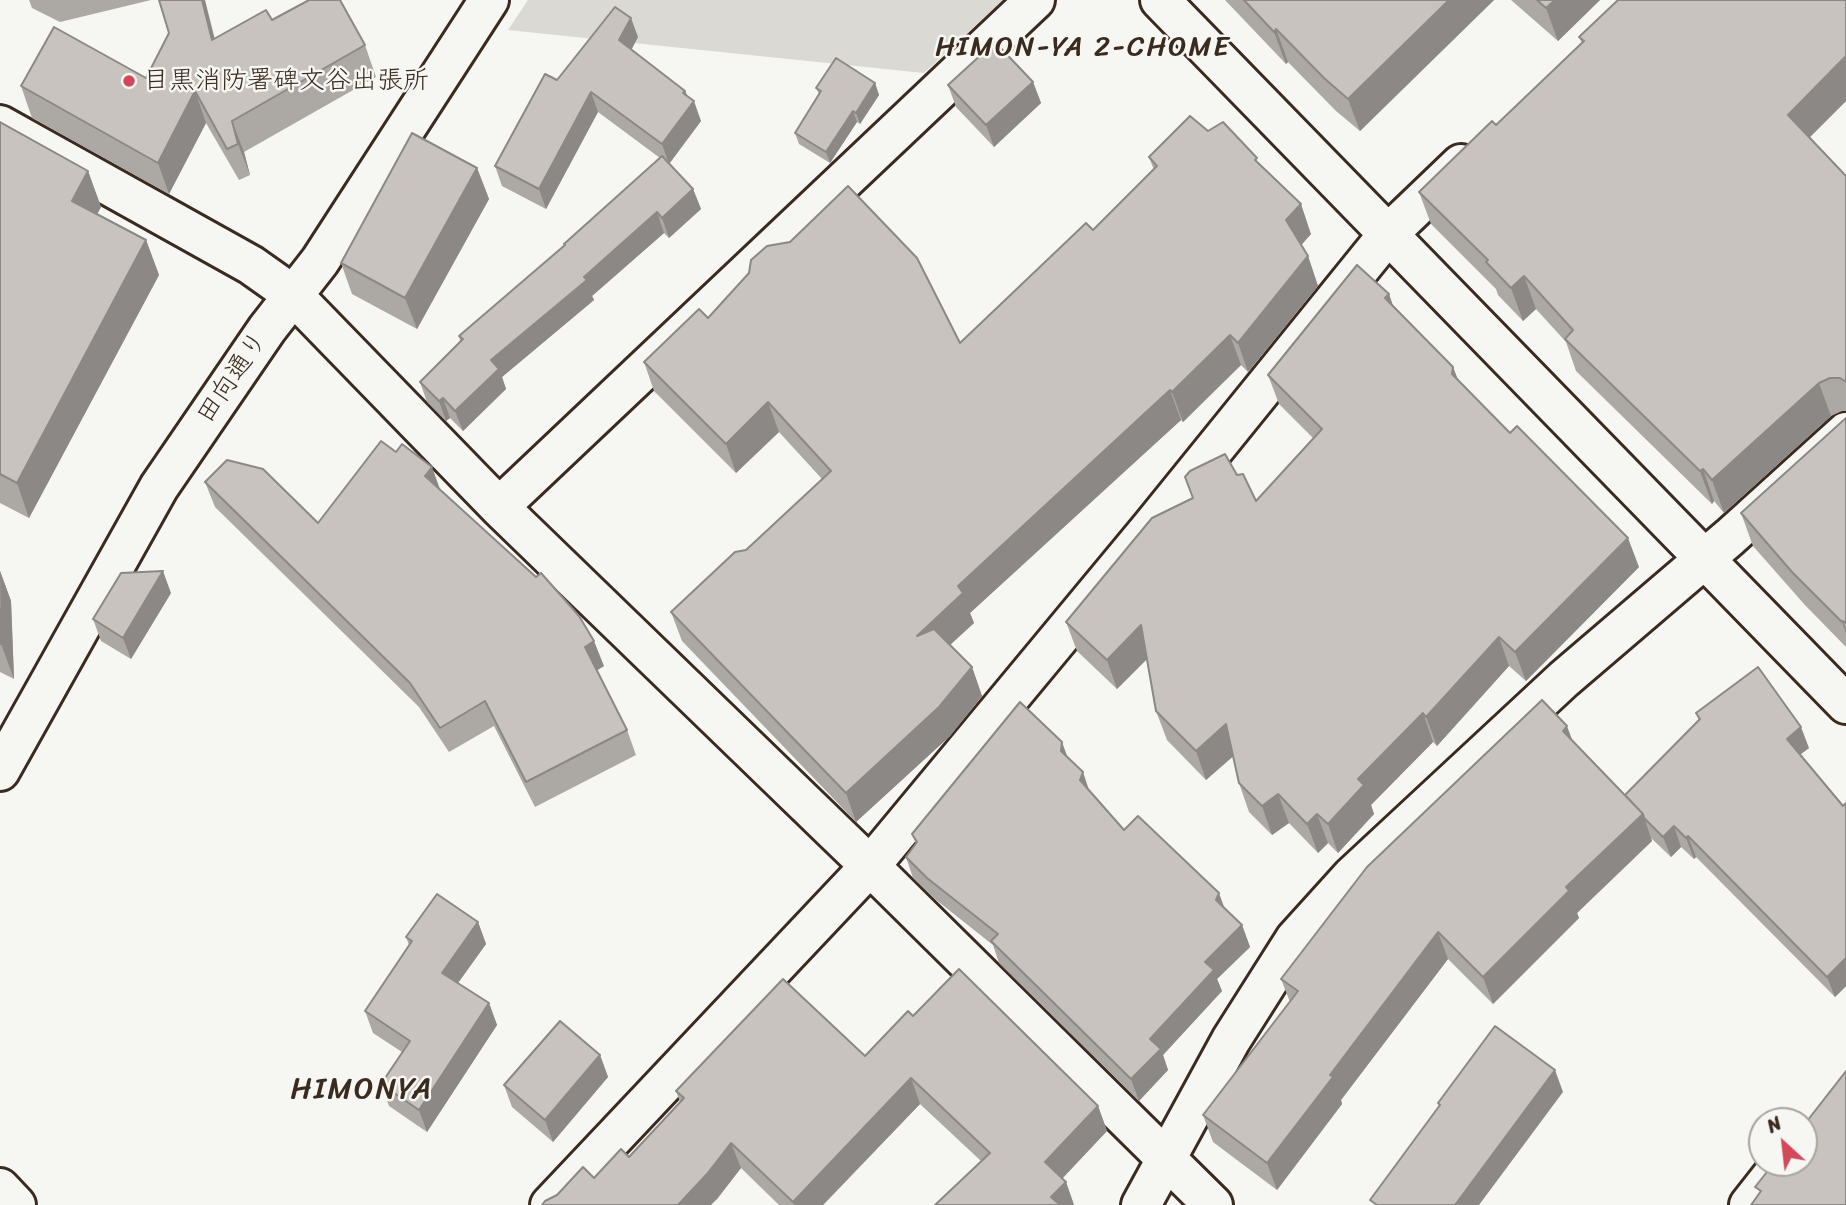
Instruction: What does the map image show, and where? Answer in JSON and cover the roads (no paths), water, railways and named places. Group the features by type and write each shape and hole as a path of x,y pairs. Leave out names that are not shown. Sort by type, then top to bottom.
{"street":[{"name":"田向通り","path":"0,771 159,487 292,294 320,261 489,0"},
{"path":"499,507 1035,0"},
{"path":"1160,0 1846,704"},
{"path":"0,125 251,265 292,294 499,507 870,866 1213,1205"},
{"path":"550,1205 870,866 1143,537 1389,233 1486,140"},
{"path":"1141,1205 1231,1040 1295,939 1352,876 1564,679 1846,432"},
{"path":"1749,1205 1771,1177"},
{"path":"0,1188 16,1205"}],"place":[{"name":"目黒消防署碑文谷出張所","path":"129,81"}],"district":[{"name":"HIMON-YA 2-CHOME","path":"1083,48"},
{"name":"HIMONYA","path":"362,1090"}]}
